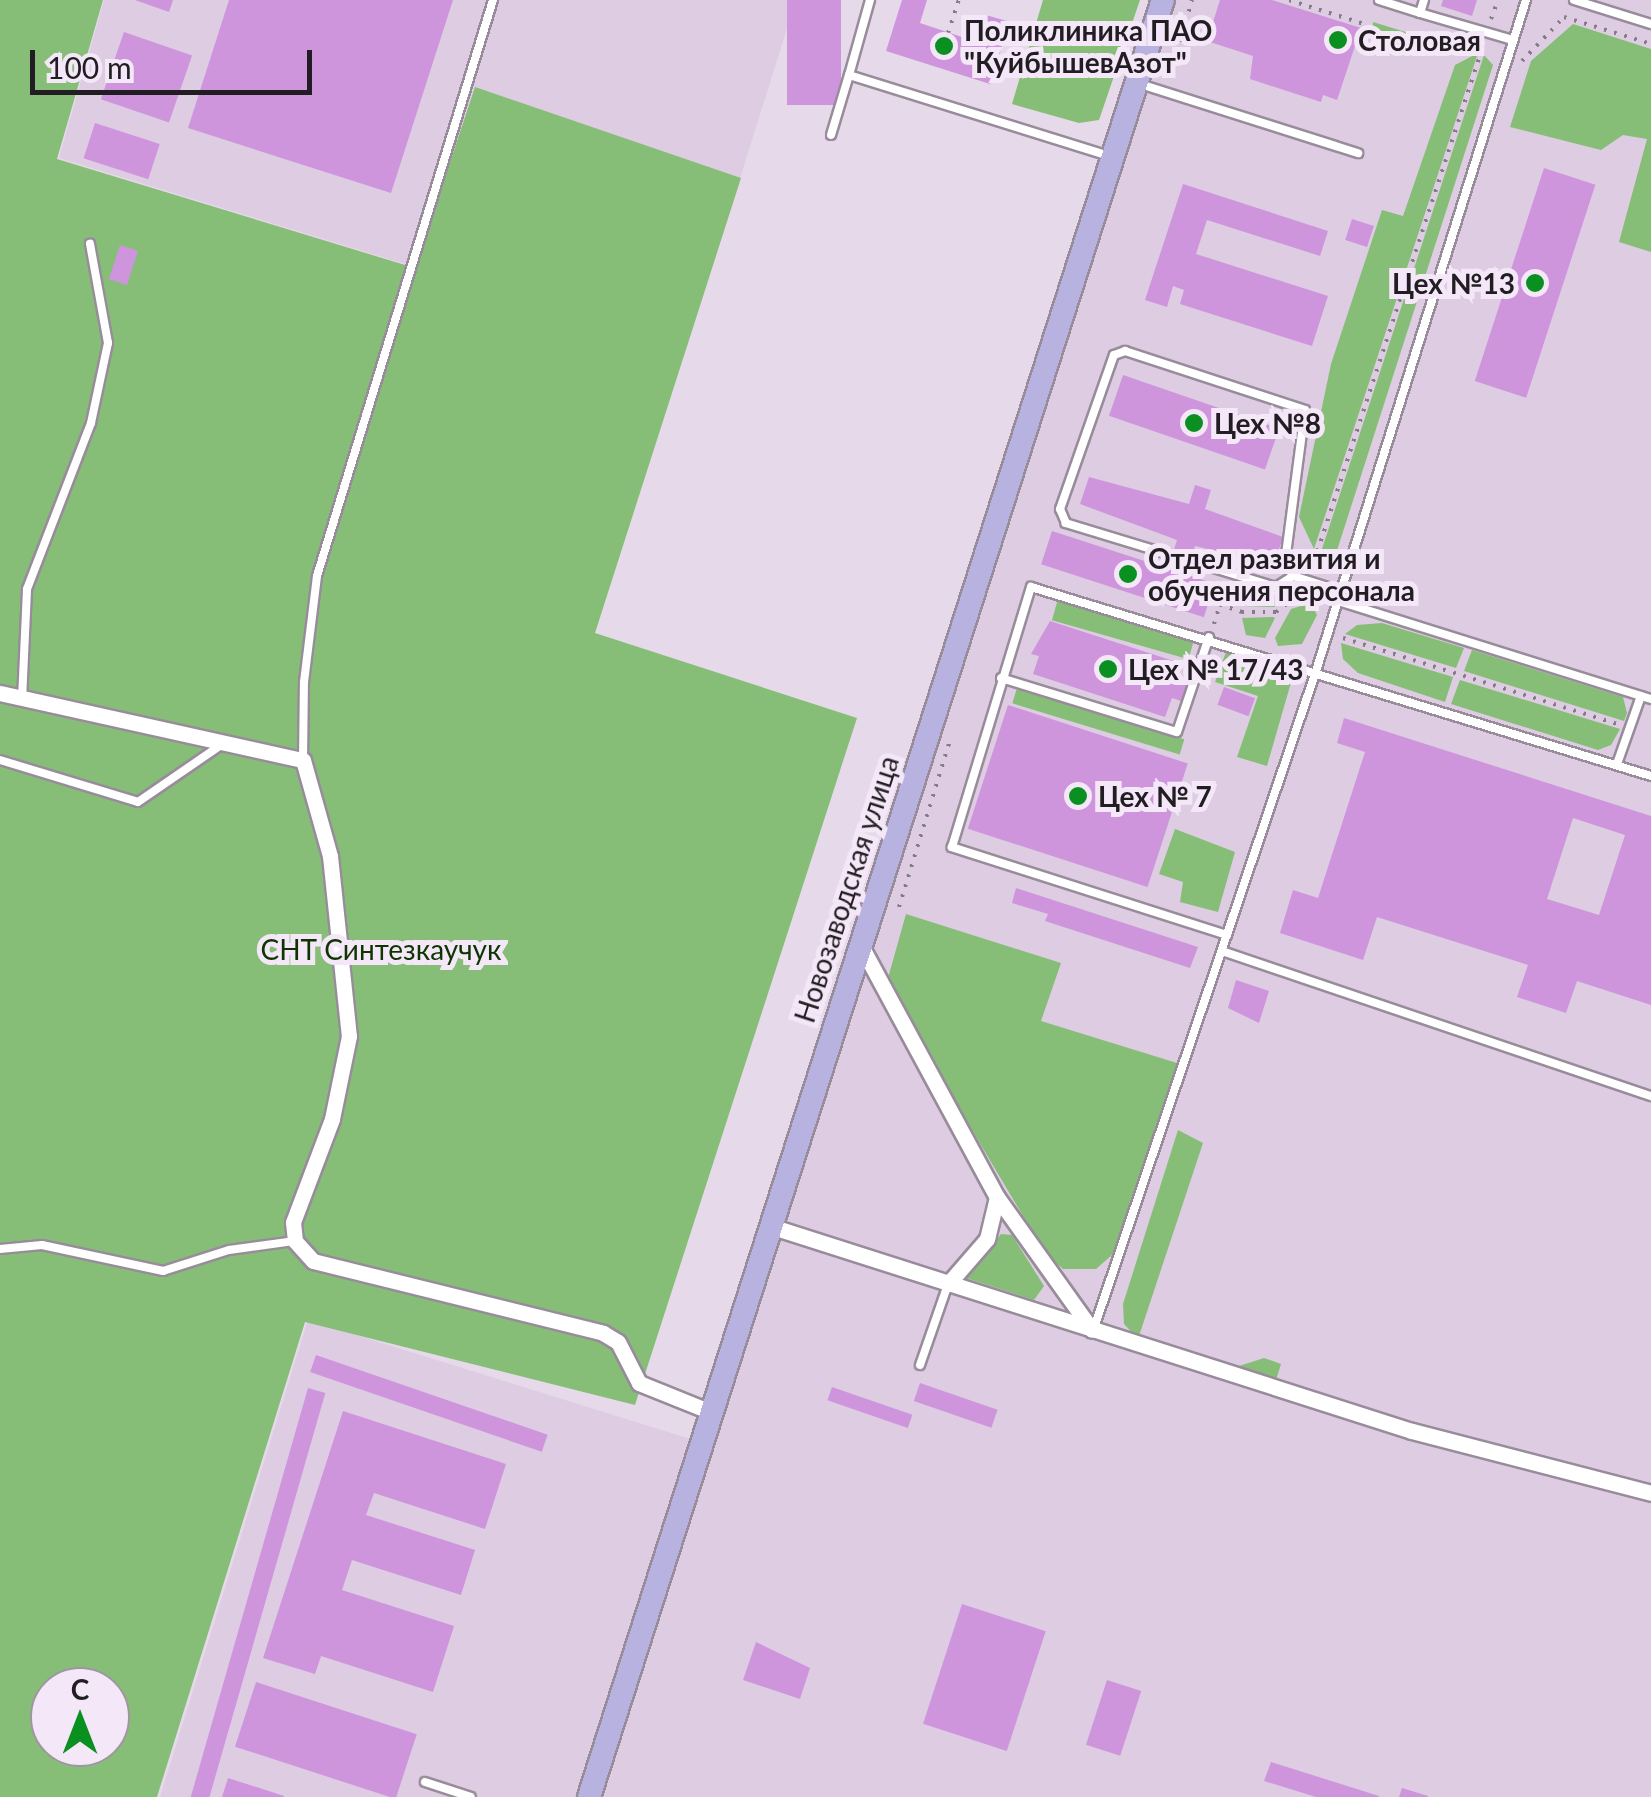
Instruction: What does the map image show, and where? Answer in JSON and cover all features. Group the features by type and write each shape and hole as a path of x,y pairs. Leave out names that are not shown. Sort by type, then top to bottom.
{"main road":[{"name":"Новозаводская улица","path":"589,1797 1162,0"}],"street":[{"path":"0,693 303,760 330,856 349,1036 332,1119 294,1222 295,1241 312,1261 603,1333 618,1342 639,1382 711,1412"},
{"path":"860,944 997,1197 1093,1331"},
{"path":"948,1284 987,1239 997,1197"},
{"path":"770,1226 1412,1431 1651,1493"}],"lane":[{"path":"303,760 304,682 317,576 493,0"},
{"path":"831,134 870,0"},
{"path":"1378,0 1513,40"},
{"path":"1420,13 1424,0"},
{"path":"1093,1331 1316,671 1526,0"},
{"path":"1574,0 1651,24"},
{"path":"849,75 1112,156"},
{"path":"1136,82 1358,154"},
{"path":"22,700 27,589 91,423 108,343 90,244"},
{"path":"1294,576 1276,587 1066,522 1060,509 1114,355 1125,351 1305,410 1285,561 1294,576 1339,596 1651,699"},
{"path":"1227,935 952,846 1031,587 1038,584 1651,776"},
{"path":"1001,678 1177,732 1209,638"},
{"path":"1617,764 1641,696"},
{"path":"0,760 138,802 224,743"},
{"path":"1222,950 1651,1096"},
{"path":"0,1250 42,1245 163,1272 229,1250 295,1241"},
{"path":"920,1365 948,1284"},
{"path":"425,1782 471,1797"}],"path":[{"path":"948,32 959,0"},
{"path":"1170,72 1192,0"},
{"path":"1210,601 1276,612 1300,597 1308,581 1498,0"},
{"path":"1292,2 1364,24"},
{"path":"1517,76 1522,60 1564,17 1651,44"},
{"path":"1209,638 1220,604"},
{"path":"1342,638 1630,728"}],"shaded area":[{"path":"104,0 796,0 686,350 59,158"},
{"path":"1176,0 1651,0 1651,1797 589,1797"},
{"path":"308,1320 697,1441 584,1797 160,1797"}],"green space":[{"name":"СНТ Синтезкаучук","path":"0,0 103,0 57,159 415,268 475,87 741,178 595,633 857,718 635,1405 305,1322 157,1797 0,1797"},
{"path":"1043,0 1140,0 1099,120 1079,123 1012,104"},
{"path":"1373,22 1412,34 1412,38 1394,53 1372,47"},
{"path":"1573,24 1651,49 1651,252 1619,242 1647,139 1623,135 1601,150 1510,127 1531,61"},
{"path":"1478,53 1314,549 1299,517 1331,364 1382,210 1403,216 1455,65"},
{"path":"1484,55 1493,65 1331,569 1320,555"},
{"path":"1245,583 1292,597 1274,607 1244,606"},
{"path":"1058,599 1194,638 1188,659 1052,620"},
{"path":"1311,603 1317,615 1302,644 1278,646 1275,638 1291,609"},
{"path":"1242,618 1275,618 1265,638 1246,635"},
{"path":"1382,623 1464,648 1456,668 1345,634 1357,625"},
{"path":"1341,643 1453,677 1445,702 1358,673 1343,659"},
{"path":"1472,650 1623,697 1627,713 1624,721 1464,671"},
{"path":"1226,652 1292,679 1267,766 1237,757 1258,696 1215,682"},
{"path":"1460,680 1620,729 1611,745 1598,750 1451,704"},
{"path":"1017,688 1184,739 1180,754 1012,703"},
{"path":"1175,829 1235,852 1218,912 1180,902 1183,882 1159,874"},
{"path":"906,914 1061,963 1041,1021 1177,1063 1112,1255 1096,1269 1063,1269 1045,1253 886,985"},
{"path":"1178,1130 1203,1143 1138,1339 1124,1324 1123,1304"},
{"path":"1001,1234 1012,1235 1044,1286 1034,1300 966,1278"},
{"path":"1183,1350 1236,1367 1264,1358 1281,1364 1276,1380"}],"building":[{"path":"135,0 173,0 169,12"},
{"path":"229,0 453,0 391,193 188,128"},
{"path":"787,0 841,0 841,105 787,105"},
{"name":"Поликлиника ПАО \"КуйбышевАзот\"","path":"902,0 927,0 920,23 977,42 986,15 1010,22 990,84 886,51"},
{"path":"1220,0 1272,0 1361,28 1337,100 1323,95 1321,102 1250,79 1253,56 1207,41"},
{"path":"1443,0 1477,0 1472,16 1441,6"},
{"path":"124,32 192,55 169,123 101,99"},
{"path":"95,123 160,144 148,179 84,158"},
{"name":"Цех №13","path":"1544,168 1595,185 1526,398 1475,381"},
{"path":"1183,184 1328,231 1320,256 1207,220 1196,254 1328,296 1312,346 1180,304 1184,290 1173,286 1167,307 1145,300"},
{"path":"1352,219 1374,226 1367,247 1345,240"},
{"path":"120,245 138,251 127,285 109,279"},
{"name":"Цех №8","path":"1123,375 1279,429 1265,469 1109,416"},
{"path":"1089,477 1189,504 1195,485 1211,490 1205,509 1283,537 1274,565 1195,546 1188,567 1170,562 1177,540 1080,504"},
{"name":"Отдел развития и обучения персонала","path":"1052,531 1215,584 1204,617 1041,564"},
{"name":"Цех № 17/43","path":"1050,621 1183,664 1177,680 1187,683 1181,701 1172,698 1165,717 1033,674 1039,656 1031,654"},
{"path":"1224,687 1255,698 1249,716 1218,705"},
{"name":"Цех № 7","path":"1008,705 1188,763 1148,887 968,829"},
{"path":"1344,718 1651,816 1651,1005 1577,981 1566,1013 1517,997 1528,965 1377,917 1363,960 1280,933 1293,890 1318,898 1365,752 1337,743","holes":["1573,818 1625,835 1599,915 1547,899"]},
{"path":"1016,888 1198,947 1190,968 1045,921 1048,914 1012,903"},
{"path":"1236,980 1269,991 1259,1023 1228,1008"},
{"path":"316,1355 548,1435 542,1452 310,1372"},
{"path":"920,1383 998,1410 991,1428 914,1401"},
{"path":"832,1387 912,1415 908,1428 827,1400"},
{"path":"308,1388 325,1393 209,1797 191,1797"},
{"path":"343,1411 506,1464 485,1529 374,1493 366,1515 475,1550 461,1595 352,1560 342,1590 454,1626 433,1692 321,1656 315,1674 263,1658"},
{"path":"962,1604 1046,1631 1007,1751 923,1724"},
{"path":"756,1642 810,1668 800,1699 743,1680"},
{"path":"1107,1680 1141,1691 1120,1756 1086,1745"},
{"path":"256,1682 417,1734 396,1797 235,1747"},
{"path":"1271,1762 1379,1797 1316,1797 1264,1781"},
{"path":"228,1778 284,1796 284,1797 222,1797"},
{"path":"1402,1788 1428,1796 1428,1797 1399,1797"}],"place":[{"name":"Столовая","path":"1338,40"},
{"name":"Поликлиника ПАО \"КуйбышевАзот\"","path":"944,46"},
{"name":"Цех №13","path":"1535,283"},
{"name":"Цех №8","path":"1194,423"},
{"name":"Отдел развития и обучения персонала","path":"1128,574"},
{"name":"Цех № 17/43","path":"1108,669"},
{"name":"Цех № 7","path":"1078,796"}]}
